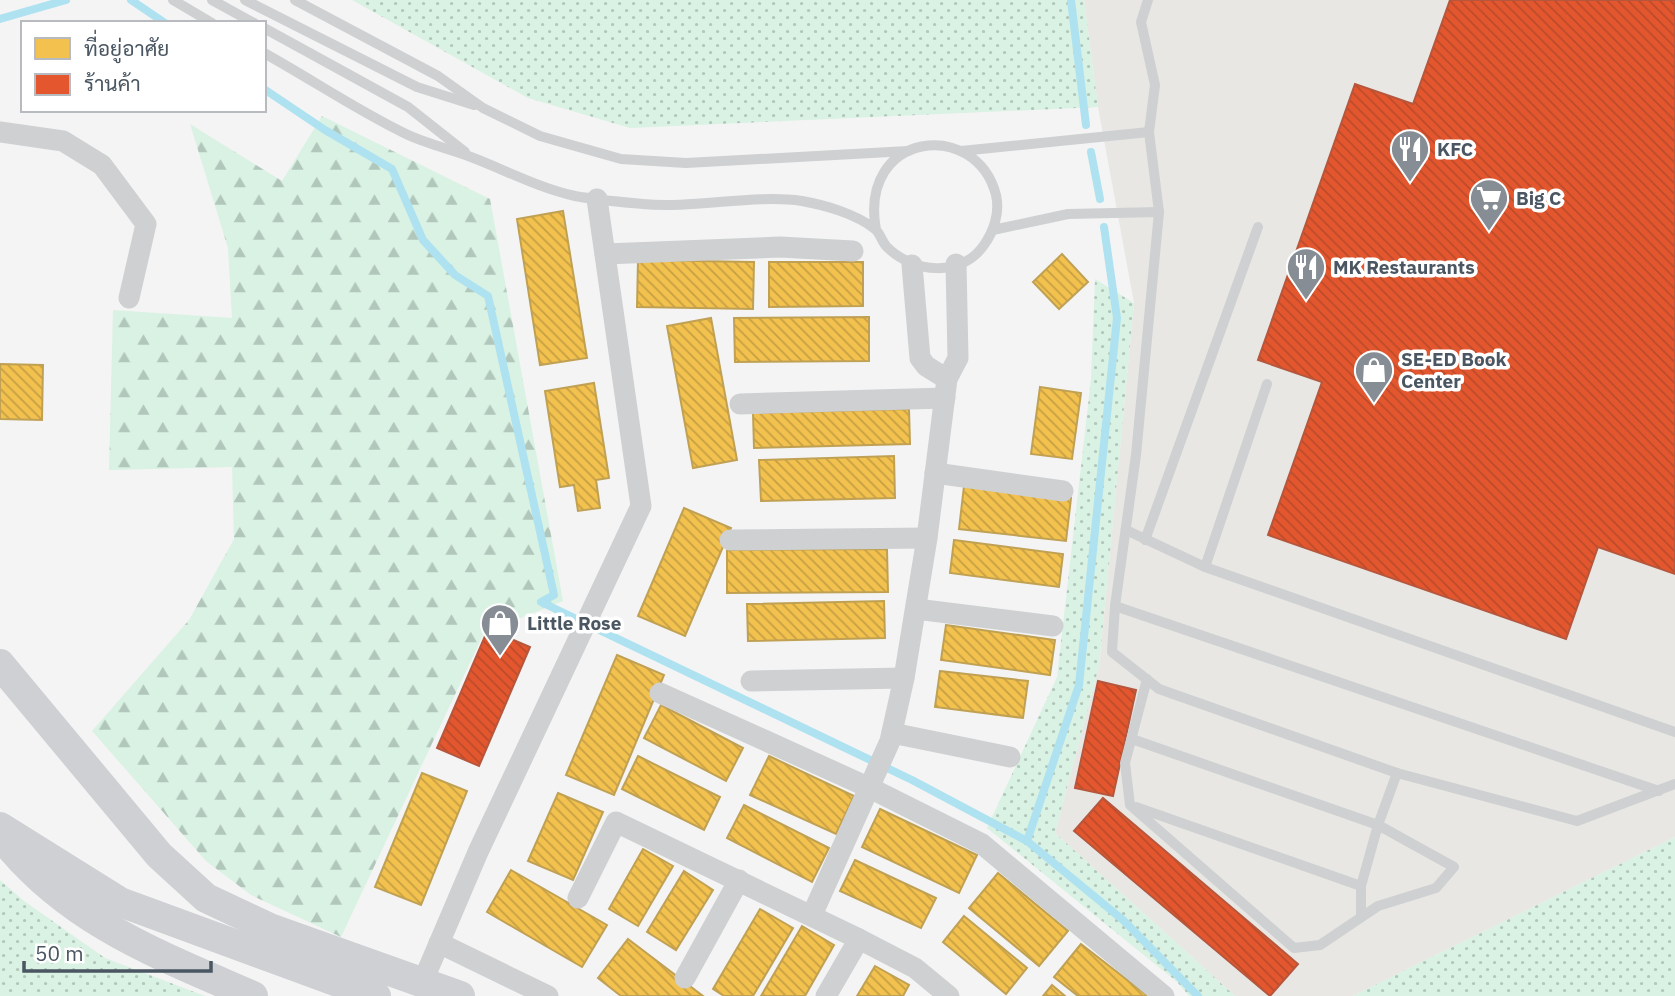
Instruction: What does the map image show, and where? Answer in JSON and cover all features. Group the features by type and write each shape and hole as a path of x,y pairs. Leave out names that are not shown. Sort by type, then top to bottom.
{"main road":[{"path":"0,664 159,855 206,898 272,929 460,996"},
{"path":"0,827 120,902 376,996"},
{"path":"0,834 27,869 62,899 109,930 253,996"}],"street":[{"path":"0,132 63,141 102,165 146,224 129,299"},
{"path":"423,981 637,518 641,494 597,199"},
{"path":"605,254 780,247 853,251"},
{"path":"812,915 891,737 916,608 946,389 958,358 956,264"},
{"path":"912,265 920,358 946,389"},
{"path":"740,404 946,389"},
{"path":"935,473 1063,491"},
{"path":"730,540 927,538"},
{"path":"916,608 1053,626"},
{"path":"751,681 904,678"},
{"path":"660,693 872,782 992,850 1164,996"},
{"path":"891,737 1010,757"},
{"path":"578,898 616,822 812,915 915,968 950,996"},
{"path":"685,978 739,880"},
{"path":"826,996 859,939"},
{"path":"439,943 548,996"}],"lane":[{"path":"173,0 209,21"},
{"path":"212,0 250,21"},
{"path":"245,0 417,87 483,108 541,136 621,159 686,163 908,150 928,145 961,151 1149,132"},
{"path":"295,0 438,76 483,108"},
{"path":"1148,0 1141,22 1155,85 1149,132 1159,212 1112,652 1159,689 1397,773 1577,821 1675,784"},
{"path":"266,29 408,107 473,158"},
{"path":"266,53 407,134 574,196 647,204 799,201 831,208 876,230"},
{"path":"908,150 883,172 872,207 876,230 886,246 912,265 927,269 949,268 976,254 993,230 996,196 984,169 961,151"},
{"path":"993,230 1068,214 1159,212"},
{"path":"1145,540 1258,227"},
{"path":"1205,567 1267,384"},
{"path":"1126,530 1205,567 1675,732"},
{"path":"1115,606 1659,791"},
{"path":"1132,739 1378,825 1454,867 1436,888 1378,905 1320,945 1294,948 1130,805 1125,763 1147,679"},
{"path":"1361,917 1362,886 1378,825 1397,773"},
{"path":"1130,805 1362,886"}],"shaded area":[{"path":"1084,0 1450,0 1413,104 1355,84 1258,359 1322,382 1566,638 1598,547 1675,574 1675,837 1353,996 1235,996 1055,833 1099,666 1134,303 1098,107"}],"green space":[{"path":"352,0 1084,0 1098,107 630,128 528,98"},
{"path":"322,116 490,199 563,601 484,633 341,937 251,895 206,861 92,731 189,620 234,539 232,467 109,470 113,310 232,318 228,248 190,124 282,181"},
{"path":"1095,279 1134,303 1099,666 1055,833 1235,996 1189,996 1177,982 987,828 1057,677 1091,379"},
{"path":"1675,837 1675,996 1353,996"},
{"path":"0,880 24,901 105,958 205,996 0,996"}],"building: ที่อยู่อาศัย":[{"path":"563,211 587,358 540,365 517,219"},
{"path":"1062,254 1088,282 1059,309 1033,282"},
{"path":"638,260 754,262 753,309 637,307"},
{"path":"769,262 863,262 863,306 769,307"},
{"path":"869,317 869,361 735,362 734,318"},
{"path":"711,318 737,460 693,468 667,326"},
{"path":"0,364 43,365 42,420 0,419"},
{"path":"594,383 609,478 596,480 600,508 578,511 574,485 560,487 545,391"},
{"path":"1040,387 1081,393 1072,459 1031,454"},
{"path":"909,409 910,444 754,448 753,413"},
{"path":"894,456 895,498 761,501 759,460"},
{"path":"964,486 1071,498 1066,541 959,529"},
{"path":"684,508 731,528 685,636 638,616"},
{"path":"954,540 1063,554 1059,587 950,573"},
{"path":"887,549 888,592 727,593 727,550"},
{"path":"884,601 885,638 748,641 747,604"},
{"path":"946,625 1055,640 1050,675 941,660"},
{"path":"617,655 664,675 614,795 566,775"},
{"path":"940,671 1028,681 1023,718 935,707"},
{"path":"661,705 743,748 726,781 644,738"},
{"path":"638,756 720,797 704,830 622,789"},
{"path":"769,756 854,796 836,834 750,795"},
{"path":"422,773 467,791 421,905 375,887"},
{"path":"558,793 603,812 573,880 528,861"},
{"path":"744,805 829,848 812,882 727,838"},
{"path":"880,809 977,855 959,893 862,847"},
{"path":"643,849 673,866 638,926 609,909"},
{"path":"855,860 936,898 921,928 840,891"},
{"path":"511,870 607,925 582,967 487,912"},
{"path":"684,871 713,890 676,950 647,932"},
{"path":"998,873 1068,931 1039,966 969,908"},
{"path":"760,909 793,928 753,996 724,996 713,989"},
{"path":"964,916 1027,968 1006,994 943,942"},
{"path":"802,926 834,945 805,996 761,996"},
{"path":"628,939 703,996 621,996 598,978"},
{"path":"1081,944 1148,996 1078,996 1054,977"},
{"path":"875,966 909,985 903,996 857,996"},
{"path":"1052,985 1065,996 1043,996"}],"building: ร้านค้า":[{"name":"Big C","path":"1450,0 1675,0 1675,574 1598,547 1566,639 1268,535 1322,382 1258,360 1355,84 1413,104"},
{"path":"488,629 530,647 479,766 437,748"},
{"path":"1098,681 1136,690 1113,796 1075,788"},
{"path":"1103,798 1298,964 1270,996 1074,831"}],"waterway":[{"path":"0,19 66,0"},
{"path":"131,0 162,21"},
{"path":"1071,0 1086,125"},
{"path":"266,90 325,130 392,169 423,240 455,275 488,296 554,595 541,602 912,780 1027,841 1123,920 1198,996"},
{"path":"1091,152 1100,199"},
{"path":"1027,841 1079,685 1117,318 1104,227"}],"place":[{"name":"KFC","path":"1410,183"},
{"name":"Big C","path":"1489,232"},
{"name":"MK Restaurants","path":"1306,301"},
{"name":"SE-ED Book Center","path":"1374,404"},
{"name":"Little Rose","path":"500,657"}]}
